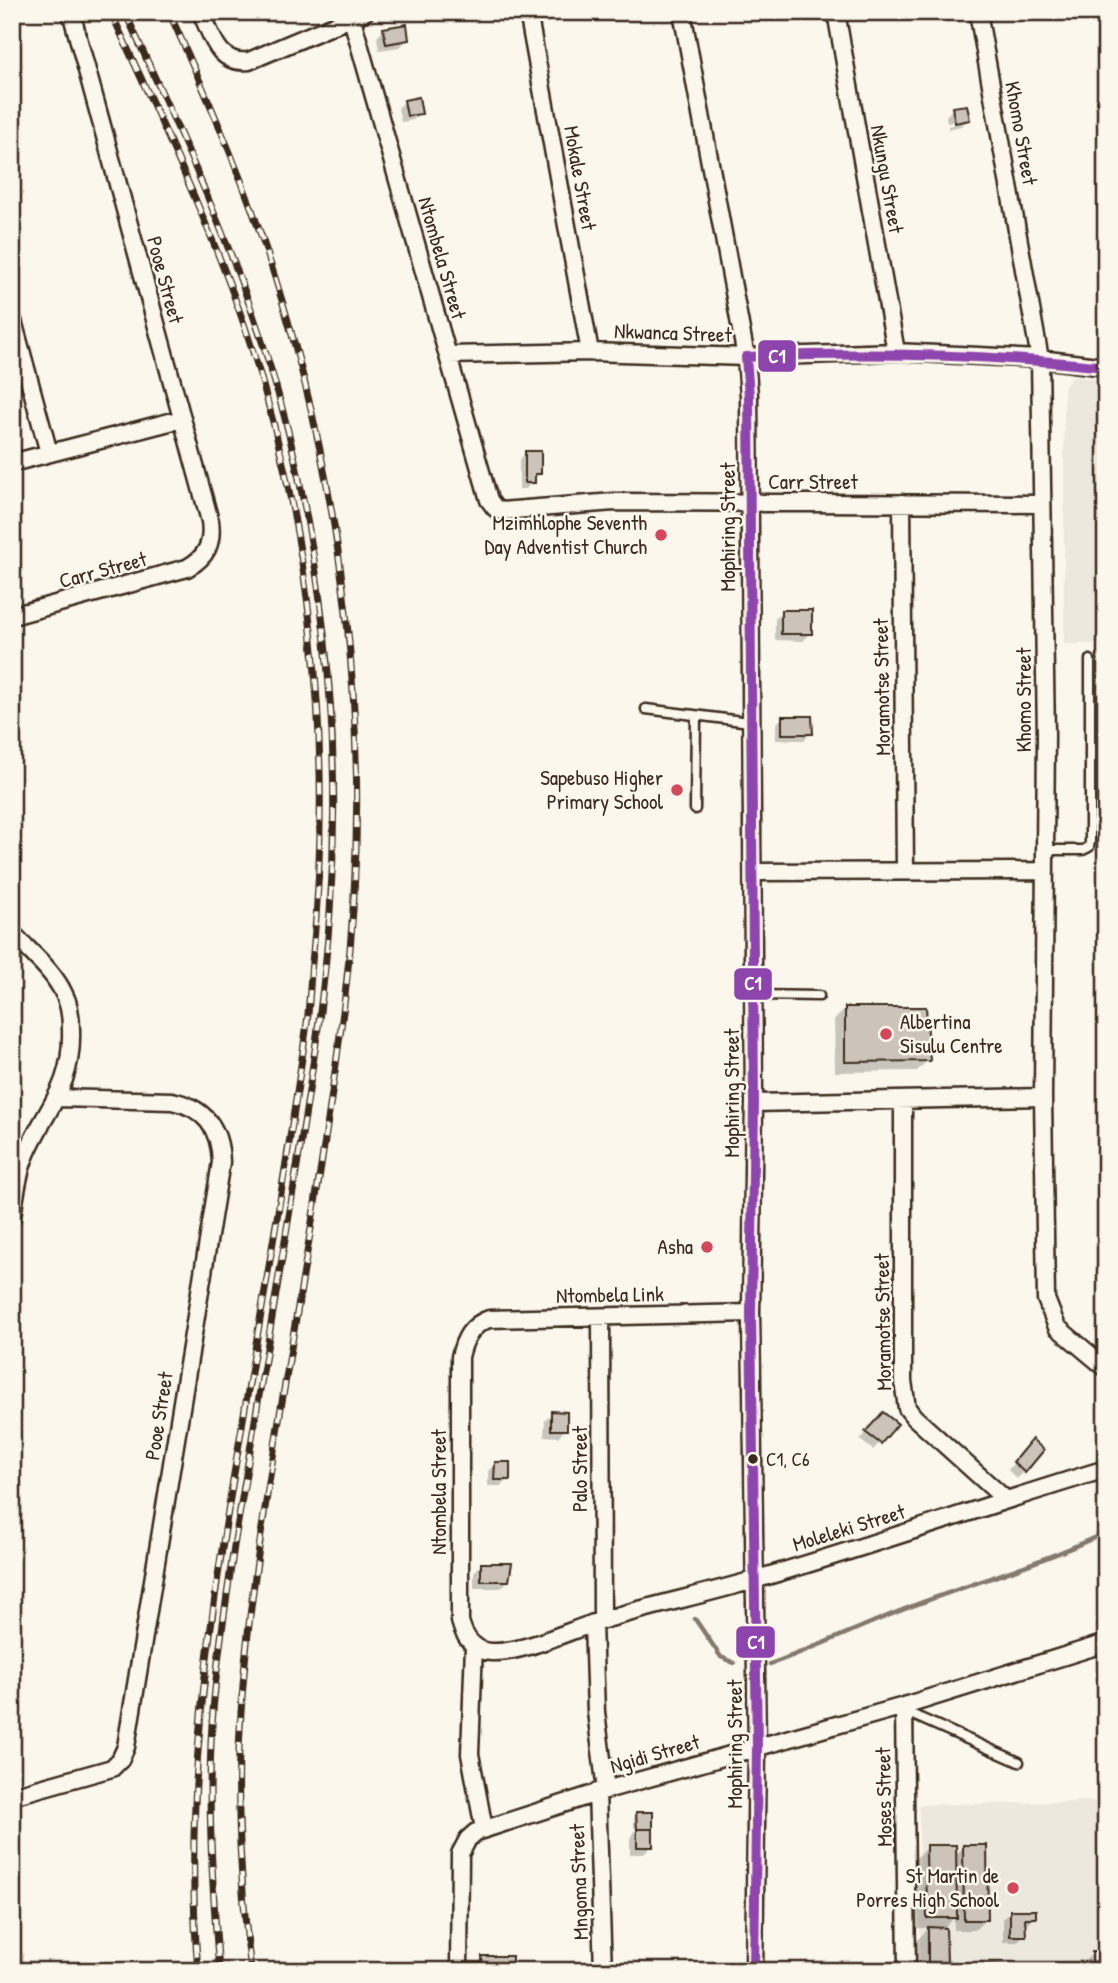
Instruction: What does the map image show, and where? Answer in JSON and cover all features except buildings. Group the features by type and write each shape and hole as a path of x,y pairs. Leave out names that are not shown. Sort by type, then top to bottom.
{"street":[{"name":"Pooe Street","path":"71,12 210,521 211,543 202,558"},
{"path":"201,12 219,50 229,60 241,62 249,61 355,14"},
{"name":"Mokale Street","path":"528,12 590,352"},
{"name":"Mophiring Street","path":"682,12 746,357 749,396 754,995 751,1312 757,1748 754,1971"},
{"name":"Nkungu Street","path":"836,12 896,352"},
{"name":"Khomo Street","path":"978,12 1040,359 1046,734 1043,1097 1046,1299 1057,1326 1106,1368"},
{"name":"Ntombela Street","path":"355,14 489,500 501,511"},
{"path":"12,317 49,453"},
{"name":"Nkwanca Street","path":"448,355 590,352 746,357 896,352 1040,359 1106,367"},
{"path":"12,463 181,419"},
{"name":"Carr Street","path":"501,511 614,502 1042,504"},
{"name":"Moramotse Street","path":"902,503 905,871"},
{"name":"Carr Street","path":"12,616 187,568 202,558"},
{"path":"753,872 1045,871"},
{"path":"12,933 57,981 69,1005 72,1045 66,1079 23,1163 12,1217"},
{"path":"754,1103 1043,1097"},
{"name":"Pooe Street","path":"12,1796 112,1768 120,1760 126,1747 221,1162 219,1141 206,1117 201,1111 184,1103 58,1098"},
{"name":"Moramotse Street","path":"903,1101 906,1408 1005,1499"},
{"name":"Ntombela Link","path":"473,1327 489,1319 751,1312"},
{"name":"Palo Street","path":"601,1317 596,1712 601,1791"},
{"name":"Ntombela Street","path":"473,1327 465,1339 460,1357 460,1621 464,1634 478,1648"},
{"name":"Moleleki Street","path":"478,1648 500,1652 509,1650 597,1622 756,1579 1106,1469"},
{"name":"Ngidi Street","path":"459,1971 460,1854 468,1839 484,1829 601,1791 904,1708 1106,1643"},
{"path":"478,1648 470,1754 484,1829"},
{"name":"Moses Street","path":"904,1708 907,1971"},
{"name":"Mngoma Street","path":"601,1791 603,1971"}],"lane":[{"path":"1045,850 1083,850 1090,842 1090,660"},
{"path":"646,709 750,722"},
{"path":"695,810 696,716"},
{"path":"754,995 819,996"},
{"path":"904,1708 1019,1762"}],"shaded area":[{"path":"1073,376 1106,380 1106,644 1064,644 1064,388"},
{"name":"St Martin de Porres High School","path":"1106,1801 1106,1971 920,1971 919,1805"}],"waterway":[{"path":"770,1664 1106,1532"},
{"path":"695,1619 721,1657 734,1663"}],"railway":[{"path":"111,12 215,247 245,327 268,403 287,480 301,558 312,637 318,716 319,874 307,1023 223,1541 200,1724 194,1847 198,1971"},
{"path":"125,12 226,241 268,358 285,418 309,532 330,694 334,803 327,949 308,1099 234,1546 215,1693 210,1799 219,1971"},
{"path":"169,12 240,178 290,327 314,420 332,515 346,611 354,707 357,804 354,900 345,996 322,1160 264,1511 244,1670 239,1806 251,1971"}],"transit line":[{"name":"C1","path":"754,1971 757,1748 751,1313 754,1103 749,396 746,357 926,355 1106,367"}],"place":[{"name":"Mzimhlophe Seventh Day Adventist Church","path":"661,535"},
{"name":"Sapebuso Higher Primary School","path":"677,790"},
{"name":"Albertina Sisulu Centre","path":"886,1034"},
{"name":"Asha","path":"707,1247"},
{"name":"C1, C6","path":"753,1459"},
{"name":"St Martin de Porres High School","path":"1013,1888"}]}
